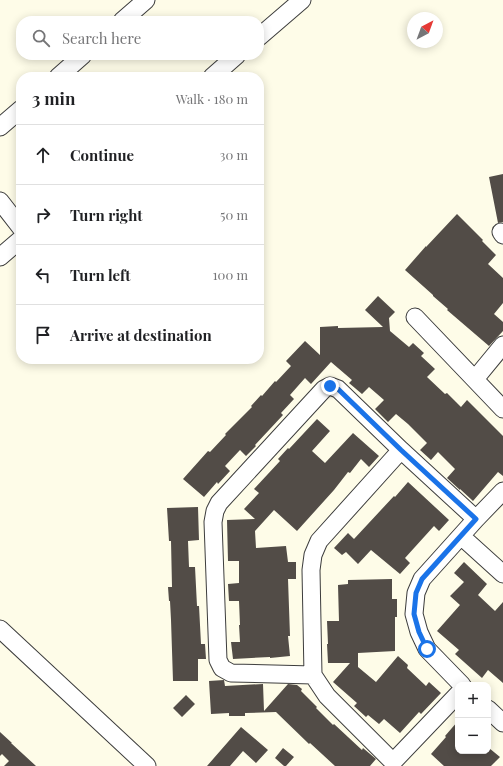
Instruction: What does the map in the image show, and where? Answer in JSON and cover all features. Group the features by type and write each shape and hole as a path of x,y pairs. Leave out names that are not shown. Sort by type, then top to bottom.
{"street":[{"path":"128,16 146,0"},
{"path":"264,33 302,0"},
{"path":"64,72 77,60"},
{"path":"218,72 231,60"},
{"path":"0,127 16,113"},
{"path":"0,201 16,222"},
{"path":"0,257 16,243"},
{"path":"415,317 503,409"},
{"path":"475,379 503,345"},
{"path":"313,675 231,673 222,668 218,660 213,522 215,511 219,503 324,389 330,386 338,389 401,450 476,519"},
{"path":"401,450 319,541 313,555 311,570 313,675 327,696 391,764 455,697"},
{"path":"459,682 427,649 419,632 414,614 416,593 422,579 503,491"},
{"path":"461,536 503,574"},
{"path":"0,629 147,766"},
{"path":"491,712 503,723"}],"building":[{"path":"503,174 503,222 498,223 489,177"},
{"path":"457,214 496,255 488,264 503,278 503,303 494,314 503,322 503,331 489,346 447,310 448,309 405,270"},
{"path":"378,296 395,312 389,318 390,331 409,347 413,343 424,353 421,356 435,369 427,377 445,394 447,393 461,407 467,400 503,436 503,476 498,472 473,501 447,478 455,469 438,452 431,460 420,450 427,443 408,424 396,414 388,422 375,409 384,400 369,387 362,394 349,383 352,380 331,362 311,384 305,378 290,395 294,399 281,413 283,415 246,456 240,450 225,466 230,471 218,484 217,482 204,497 183,479 208,451 210,452 226,435 225,434 252,407 251,406 261,395 262,396 291,366 286,361 305,341 320,355 320,327 383,327 365,310"},
{"path":"317,419 330,431 312,451 325,463 353,433 379,456 369,467 361,459 297,531 274,510 255,531 256,548 286,546 288,562 296,562 296,579 288,579 290,636 288,636 290,656 233,659 231,642 240,642 239,601 229,601 228,584 239,583 239,561 228,561 227,520 255,519 244,509 259,493 254,489 280,461 278,459"},
{"path":"408,482 449,520 439,531 434,526 405,558 410,563 400,574 371,550 358,564 346,552 342,555 334,548 348,533 354,539"},
{"path":"198,507 199,540 188,541 189,567 195,567 201,644 205,644 206,659 198,659 198,681 173,681 170,601 168,587 172,587 171,541 169,541 167,508"},
{"path":"464,562 487,584 478,595 495,611 503,602 503,683 488,670 482,678 455,654 459,650 437,631 460,605 450,596 464,582 454,573"},
{"path":"392,579 392,599 397,599 397,617 395,617 395,651 358,653 358,667 376,682 398,656 408,665 407,668 426,686 429,682 441,693 421,714 419,712 400,733 384,719 379,724 368,715 366,717 354,706 357,703 333,682 350,663 328,663 327,644 327,621 339,621 338,585 348,584 348,580"},
{"path":"224,680 225,686 263,684 264,711 288,684 297,685 317,707 316,708 333,725 334,724 362,750 363,748 376,759 370,766 335,766 310,743 309,744 276,712 245,713 245,716 229,716 229,713 211,714 209,681"},
{"path":"186,695 195,704 182,717 173,708"},
{"path":"455,724 455,754 491,754 491,750 500,757 491,766 444,766 431,754 446,737 445,736"},
{"path":"241,727 268,750 256,763 243,751 230,766 207,766"},
{"path":"0,732 36,766 4,766 9,761 2,754 0,756"},
{"path":"283,748 294,757 286,766 275,758"}],"route":[{"path":"330,386 338,389 401,450 476,519 422,579 416,593 414,614 419,632 427,649"}]}
